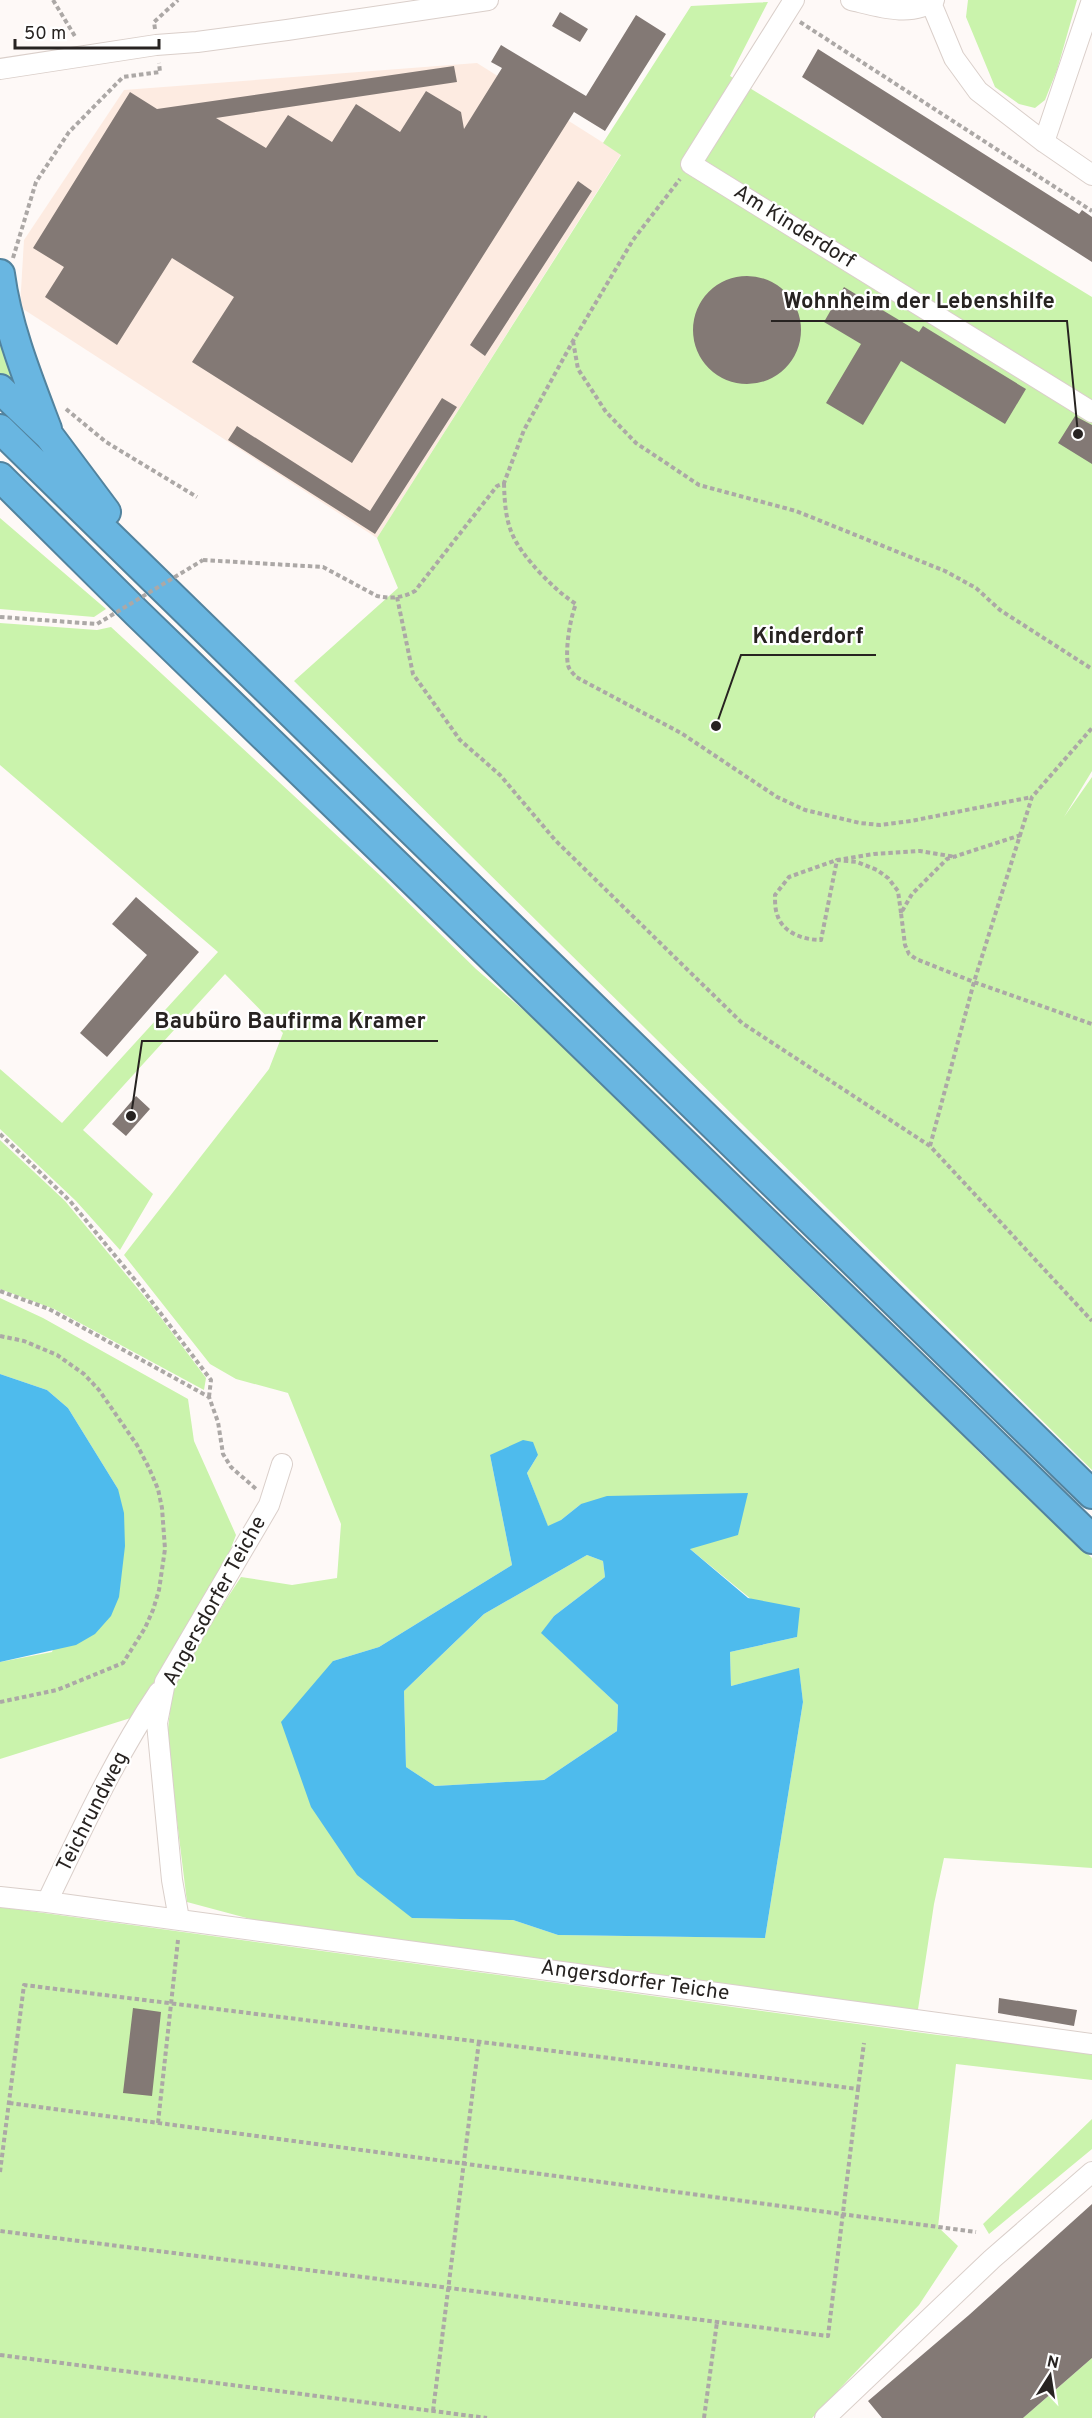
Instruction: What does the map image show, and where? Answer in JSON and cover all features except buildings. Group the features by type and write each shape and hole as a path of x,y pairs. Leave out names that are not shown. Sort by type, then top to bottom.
{"highway":[{"path":"7,266 3,297 25,372 50,437"},
{"path":"0,389 50,437 93,497 148,562 172,598"},
{"path":"0,429 1092,1494"},
{"path":"0,477 113,590 1092,1539"},
{"path":"0,506 51,547 113,590"}],"street":[{"path":"0,69 156,45 275,32 458,2 488,0"},
{"path":"851,0 883,7 907,9 933,2 954,58 978,91 1044,142 1092,175"},
{"path":"1044,142 1092,0"},
{"path":"692,164 798,7"},
{"name":"Am Kinderdorf","path":"692,164 1092,412"},
{"name":"Angersdorfer Teiche","path":"179,1919 172,1880 157,1723 165,1682 270,1501 282,1464"},
{"name":"Teichrundweg","path":"47,1902 139,1722 165,1682"},
{"path":"0,1897 47,1902"},
{"name":"Angersdorfer Teiche","path":"47,1902 1092,2044"},
{"path":"825,2418 992,2259 1092,2172"}],"path":[{"path":"62,0 55,2 77,57"},
{"path":"7,266 36,182 69,132 123,77 160,72 154,22 178,0"},
{"path":"798,7 797,20 1092,211"},
{"path":"692,164 633,240 573,341 524,430 504,483 504,505 508,526 515,544 561,595 576,604 571,623 568,665 576,677 681,732 777,797 805,810 860,823 880,825 1032,797"},
{"path":"573,341 578,369 606,412 636,443 699,485 796,512 945,571 976,588 1000,610 1092,669"},
{"path":"58,401 106,442 197,496"},
{"path":"0,617 97,624 203,560 323,567 377,596 397,597 415,591 497,486 504,483"},
{"path":"397,597 413,674 460,740 500,775 555,840 742,1023 930,1146 1092,1321"},
{"path":"930,1146 974,982 1022,835 1032,797 1092,728"},
{"path":"902,913 912,894 947,859 1022,835"},
{"path":"837,860 821,940 808,940 793,934 777,915 775,894 789,876 837,860 874,854 920,851 957,857"},
{"path":"837,860 857,862 877,870 888,878 898,891 905,945 909,954 974,982 1092,1024"},
{"path":"0,1134 70,1201 140,1286 211,1380 209,1396 218,1422 223,1454 240,1475 270,1501"},
{"path":"0,1291 49,1309 209,1396"},
{"path":"0,1336 24,1341 57,1355 84,1374 99,1390 137,1445 158,1489 165,1549 159,1590 153,1610 146,1628 123,1663 57,1690 0,1702"},
{"path":"158,2123 178,1940"},
{"path":"0,2172 24,1984 858,2089"},
{"path":"432,2411 480,2041"},
{"path":"0,2231 828,2336 864,2043"},
{"path":"9,2103 976,2232"},
{"path":"704,2418 717,2322"},
{"path":"0,2355 487,2418"}],"shaded area":[{"path":"477,63 621,154 377,538 20,307 24,240 124,90"}],"green space":[{"path":"968,0 1077,0 1057,70 1045,100 1035,108 1019,104 995,87 966,17"},
{"path":"768,2 730,76 1092,297 1092,771 1064,817 1092,777 1092,1470 294,681 398,588 377,538 621,155 603,143 691,6"},
{"path":"0,323 21,390 0,379"},
{"path":"0,518 106,609 94,617 0,609"},
{"path":"0,623 97,630 111,627 383,878 476,969 550,1033 827,1305 890,1361 982,1455 1092,1558 1092,1868 944,1858 934,1904 917,2016 280,1927 187,1902 167,1739 173,1681 241,1577 292,1585 337,1578 341,1524 288,1393 236,1379 210,1364 124,1255 269,1069 283,1033 225,974 83,1130 153,1194 120,1250 76,1201 0,1129 0,1069 62,1123 218,952 0,765","holes":["490,1455 538,1455 527,1473 548,1527 581,1504 690,1549 797,1637 730,1652 731,1686 799,1669 803,1702 765,1938 558,1935 513,1920 412,1918 333,1661 379,1647 512,1565"]},
{"path":"0,1140 65,1201 153,1307 206,1378 204,1390 54,1309 0,1289"},
{"path":"0,1298 43,1318 188,1399 194,1441 236,1535 228,1556 137,1716 0,1759 0,1662 52,1652 118,1489 68,1408 47,1390 0,1374"},
{"path":"587,1555 603,1561 605,1577 554,1616 542,1633 618,1705 617,1731 544,1780 435,1786 406,1767 404,1691 484,1614"},
{"path":"0,1907 938,2035 1092,2052 1092,2080 956,2064 938,2227 958,2246 919,2305 812,2418 0,2418"},
{"path":"1092,2119 1092,2149 989,2234 983,2224"},
{"path":"1092,2358 1092,2418 1023,2418"}],"water":[{"path":"0,1374 47,1390 68,1408 118,1489 124,1513 125,1546 119,1597 111,1616 95,1634 76,1645 0,1662"},
{"path":"523,1440 533,1442 538,1455 527,1473 548,1526 561,1520 581,1504 607,1496 748,1493 738,1535 690,1549 748,1598 800,1608 797,1637 730,1652 731,1686 799,1668 803,1702 765,1938 558,1935 513,1920 412,1918 357,1875 311,1807 281,1722 333,1661 379,1647 512,1565 490,1455","holes":["587,1555 603,1561 605,1577 554,1616 541,1633 618,1705 617,1731 544,1780 435,1786 406,1767 404,1691 484,1614"]}],"place":[{"name":"Wohnheim der Lebenshilfe","path":"1078,434"},
{"name":"Kinderdorf","path":"716,726"},
{"name":"Baubüro Baufirma Kramer","path":"131,1116"}]}
